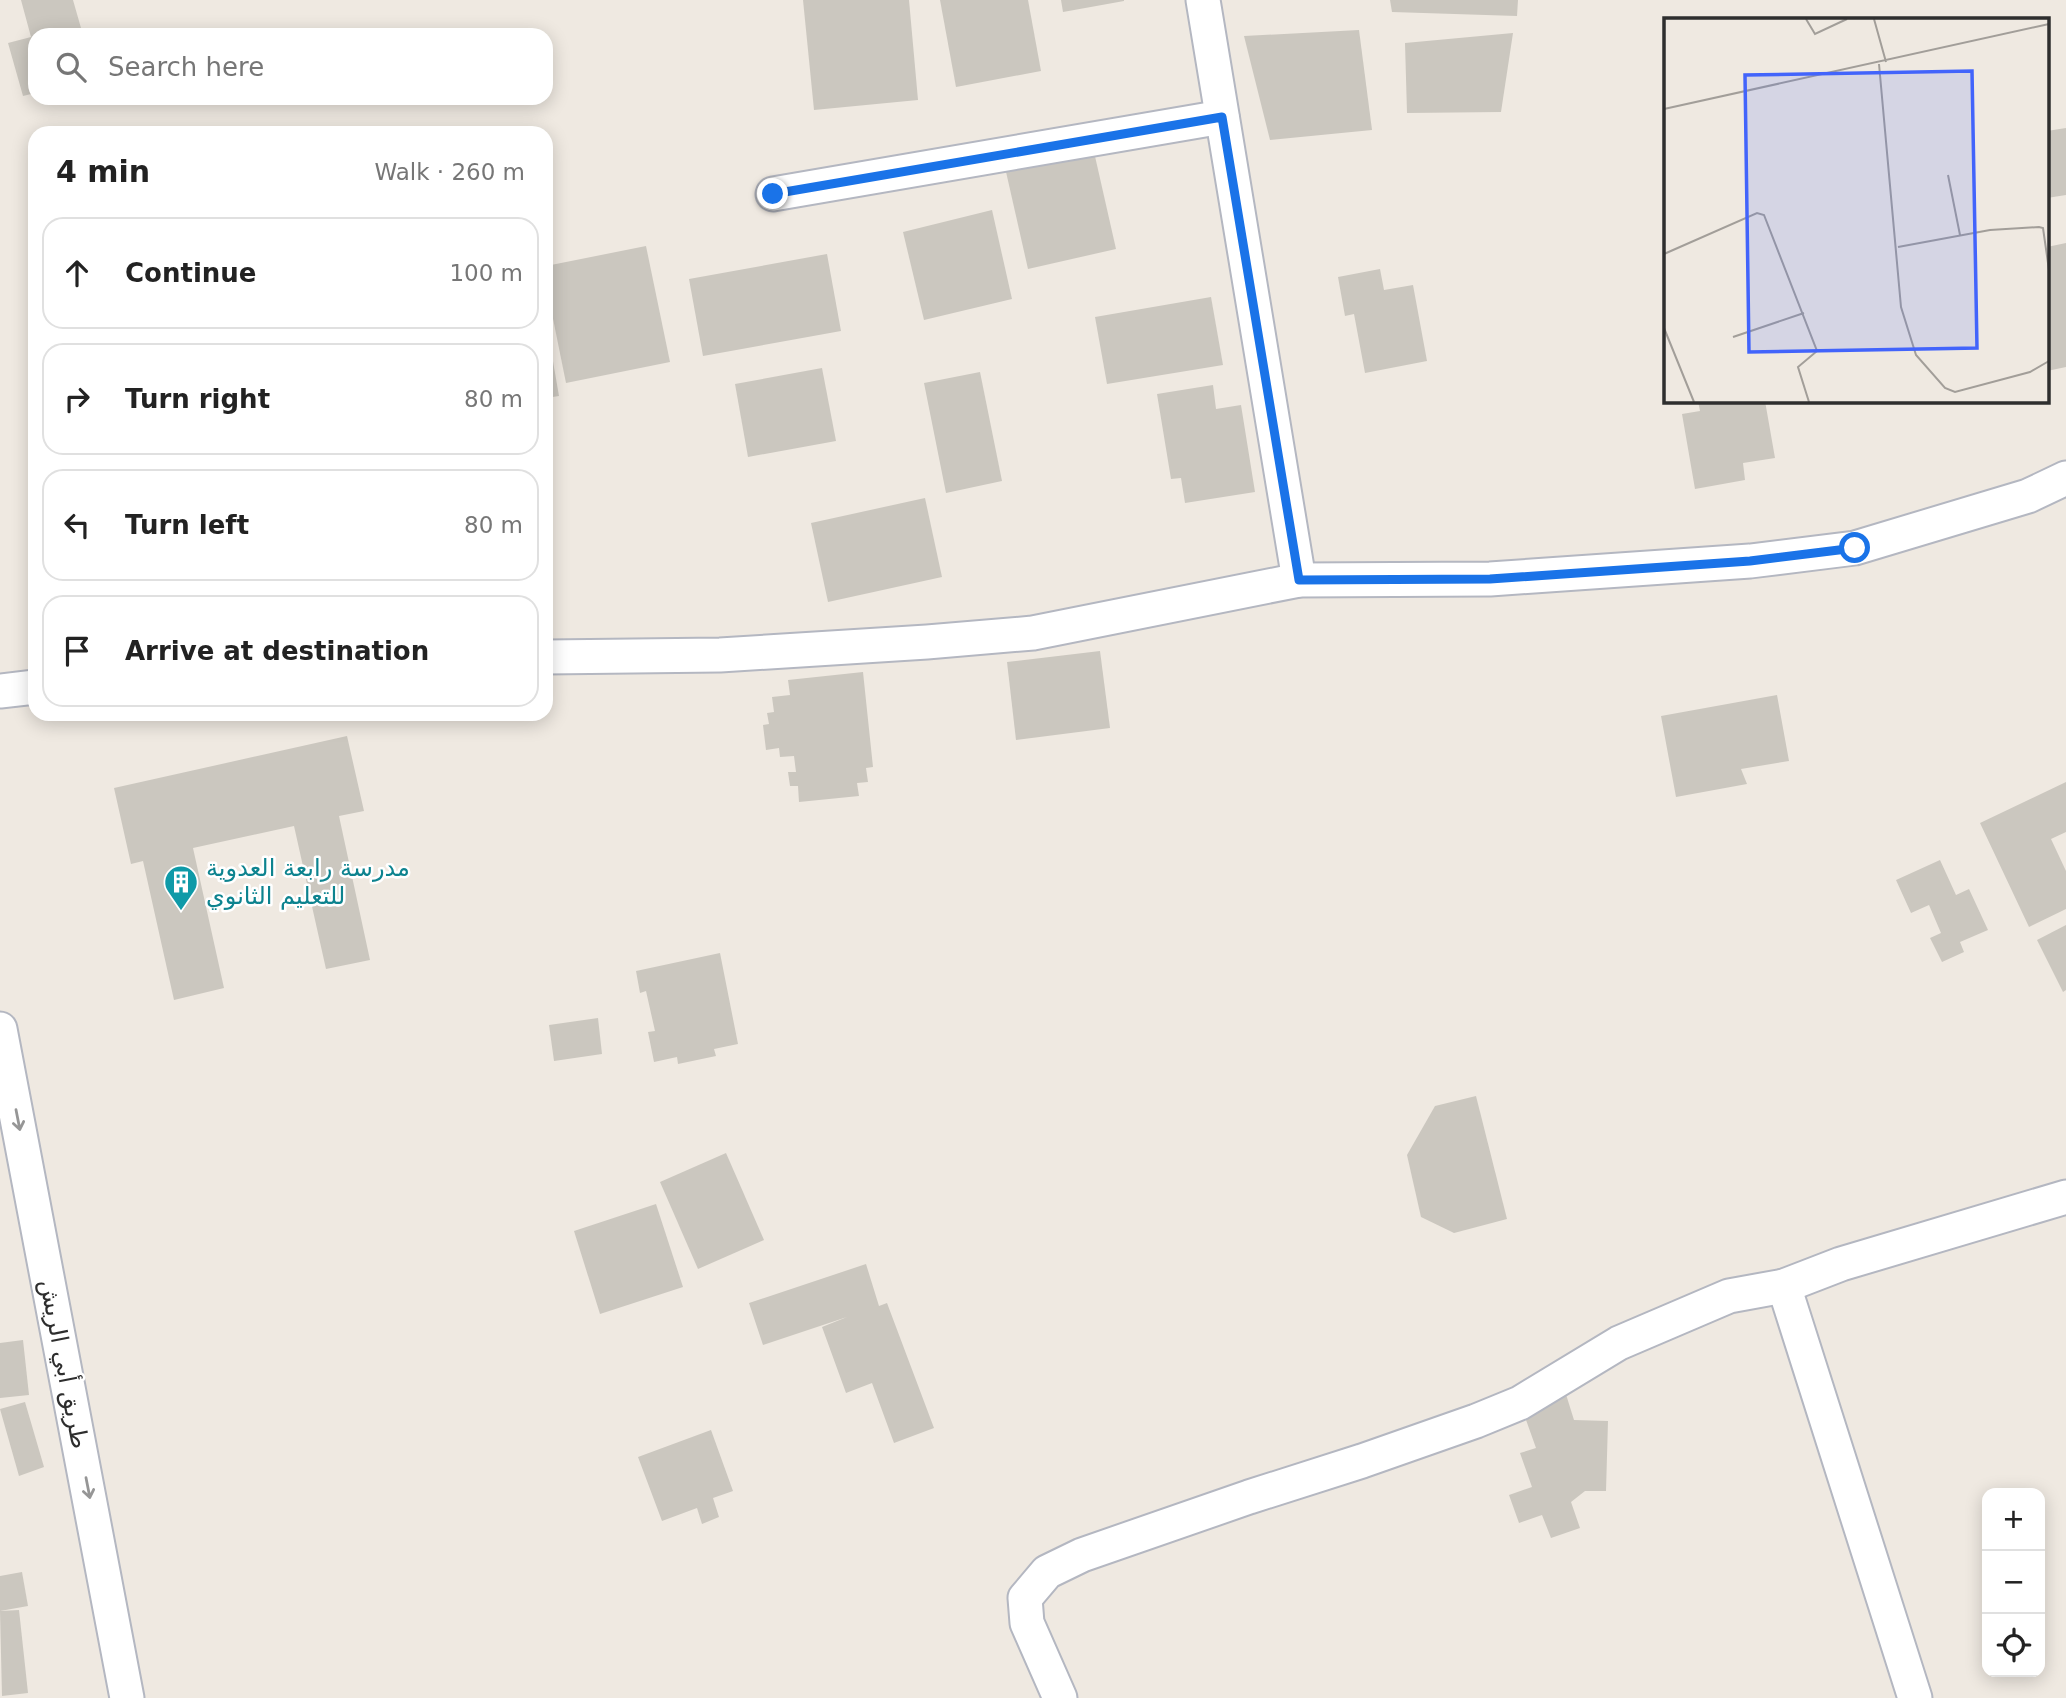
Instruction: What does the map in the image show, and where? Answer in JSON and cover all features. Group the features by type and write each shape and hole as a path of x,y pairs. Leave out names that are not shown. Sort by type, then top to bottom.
{"street":[{"path":"1203,0 1299,580"},
{"path":"773,194 1222,117"},
{"path":"553,657 720,655 1033,633 1299,580 1490,579 1750,561 1855,548 2016,500 2066,478"},
{"path":"0,691 28,688"},
{"name":"طريق أبي الريش","path":"0,1029 127,1698"},
{"path":"1060,1698 1027,1623 1025,1598 1047,1572 1082,1556 1210,1510 1476,1421 1520,1403 1619,1343 1729,1296 1784,1286 1841,1264 2066,1197"},
{"path":"1784,1286 1915,1698"}],"building":[{"path":"21,0 73,0 81,28 29,28"},
{"path":"803,0 909,0 918,100 814,110"},
{"path":"940,0 1028,0 1041,71 956,87"},
{"path":"1061,0 1124,0 1124,1 1063,12"},
{"path":"1390,0 1518,0 1517,16 1392,12"},
{"path":"1359,30 1372,130 1270,140 1244,36"},
{"path":"1513,33 1501,112 1407,113 1405,43"},
{"path":"28,38 28,95 23,96 8,43"},
{"path":"2066,128 2066,195 2048,198 2048,131"},
{"path":"1092,143 1116,249 1028,269 1004,163"},
{"path":"992,210 1012,299 924,320 903,232"},
{"path":"2066,243 2066,367 2048,371 2048,247"},
{"path":"646,246 670,362 566,383 553,319 553,265"},
{"path":"827,254 841,331 703,356 689,279"},
{"path":"1380,269 1384,290 1413,285 1427,361 1365,373 1354,314 1345,316 1338,277"},
{"path":"1211,297 1223,365 1107,384 1095,317"},
{"path":"553,361 559,396 553,397"},
{"path":"822,368 836,441 748,457 735,384"},
{"path":"980,372 1002,481 946,493 924,383"},
{"path":"1213,385 1216,409 1241,405 1255,492 1185,503 1181,478 1171,479 1157,394"},
{"path":"1698,402 1765,402 1775,458 1743,463 1745,480 1695,489 1682,414 1700,411"},
{"path":"925,498 942,577 828,602 811,523"},
{"path":"1100,651 1110,728 1016,740 1007,662"},
{"path":"863,672 873,767 866,768 868,782 857,783 859,796 799,802 798,786 790,786 788,772 796,772 794,756 780,757 779,748 766,750 763,725 769,724 767,713 774,712 772,697 790,695 788,680"},
{"path":"1777,695 1789,761 1741,769 1747,784 1676,797 1661,716"},
{"name":"مدرسة رابعة العدوية للتعليم الثانوي","path":"347,736 364,811 339,816 370,960 326,969 294,826 193,848 224,988 174,1000 143,861 131,864 114,788"},
{"path":"2066,782 2066,832 2051,839 2066,871 2066,909 2029,927 1980,823"},
{"path":"1940,860 1956,895 1969,889 1988,930 1960,942 1964,952 1942,962 1930,938 1941,933 1929,905 1911,913 1896,880"},
{"path":"2066,925 2066,990 2063,992 2037,940"},
{"path":"720,953 738,1044 714,1049 716,1056 678,1064 677,1057 654,1062 648,1032 655,1031 646,991 640,993 636,971"},
{"path":"598,1018 602,1054 554,1061 549,1025"},
{"path":"1476,1096 1507,1219 1454,1233 1421,1217 1407,1155 1435,1106"},
{"path":"726,1153 764,1240 698,1269 660,1182"},
{"path":"656,1204 683,1287 600,1314 574,1231"},
{"path":"866,1264 879,1306 887,1303 934,1428 894,1443 872,1383 846,1393 822,1327 847,1317 763,1345 749,1303"},
{"path":"23,1340 29,1395 0,1398 0,1343"},
{"path":"1564,1388 1574,1420 1608,1421 1606,1491 1585,1491 1571,1502 1580,1528 1551,1538 1542,1515 1519,1523 1509,1495 1532,1487 1520,1453 1536,1448 1520,1403"},
{"path":"25,1402 44,1467 19,1476 0,1409"},
{"path":"711,1430 733,1491 713,1498 719,1517 702,1524 697,1508 662,1521 638,1457"},
{"path":"22,1572 28,1606 0,1611 0,1576"},
{"path":"19,1610 28,1693 2,1696 0,1611"}],"place":[{"name":"مدرسة رابعة العدوية للتعليم الثانوي","path":"181,912"}],"route":[{"path":"773,194 1222,117 1299,580 1490,579 1750,561 1855,548"}]}
